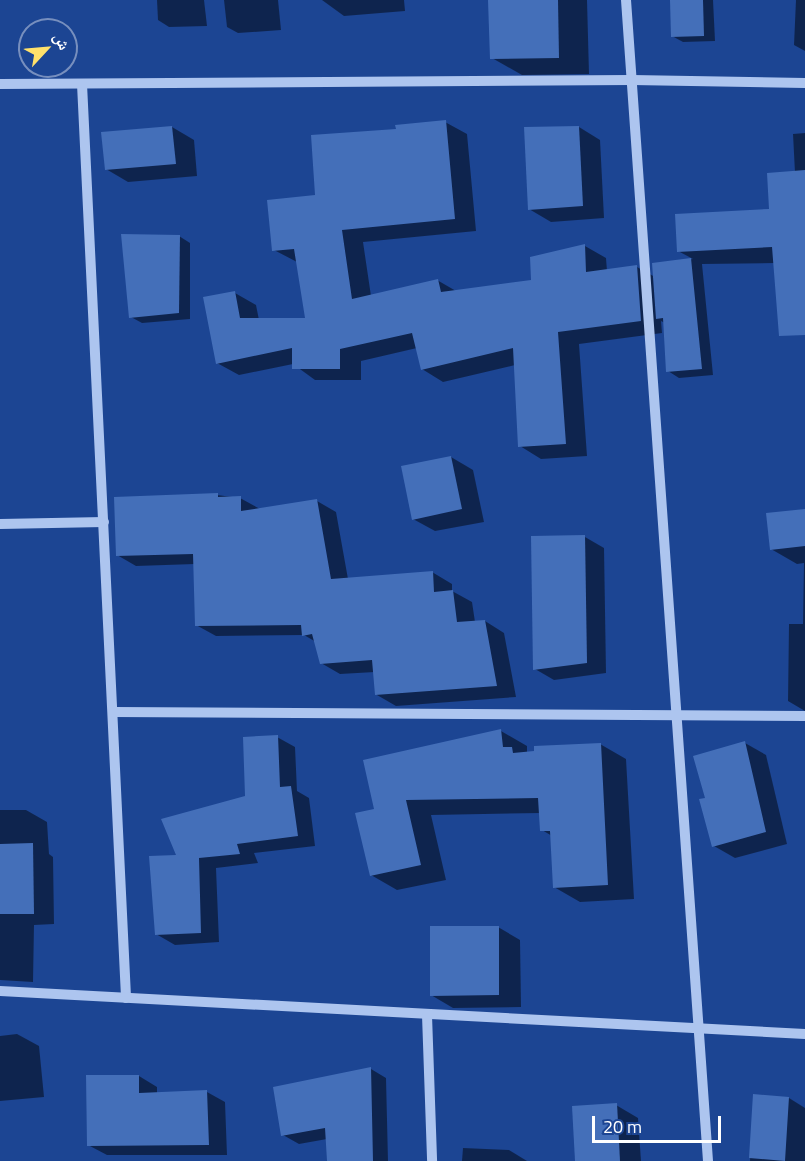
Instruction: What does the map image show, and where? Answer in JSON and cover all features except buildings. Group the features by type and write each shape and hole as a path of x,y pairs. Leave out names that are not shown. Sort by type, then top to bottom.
{"street":[{"path":"626,0 708,1161"},
{"path":"0,84 632,80 805,83"},
{"path":"81,84 105,522 126,998"},
{"path":"0,524 105,522"},
{"path":"113,712 676,712 805,716"},
{"path":"0,991 805,1034"},
{"path":"426,1015 432,1161"}]}
